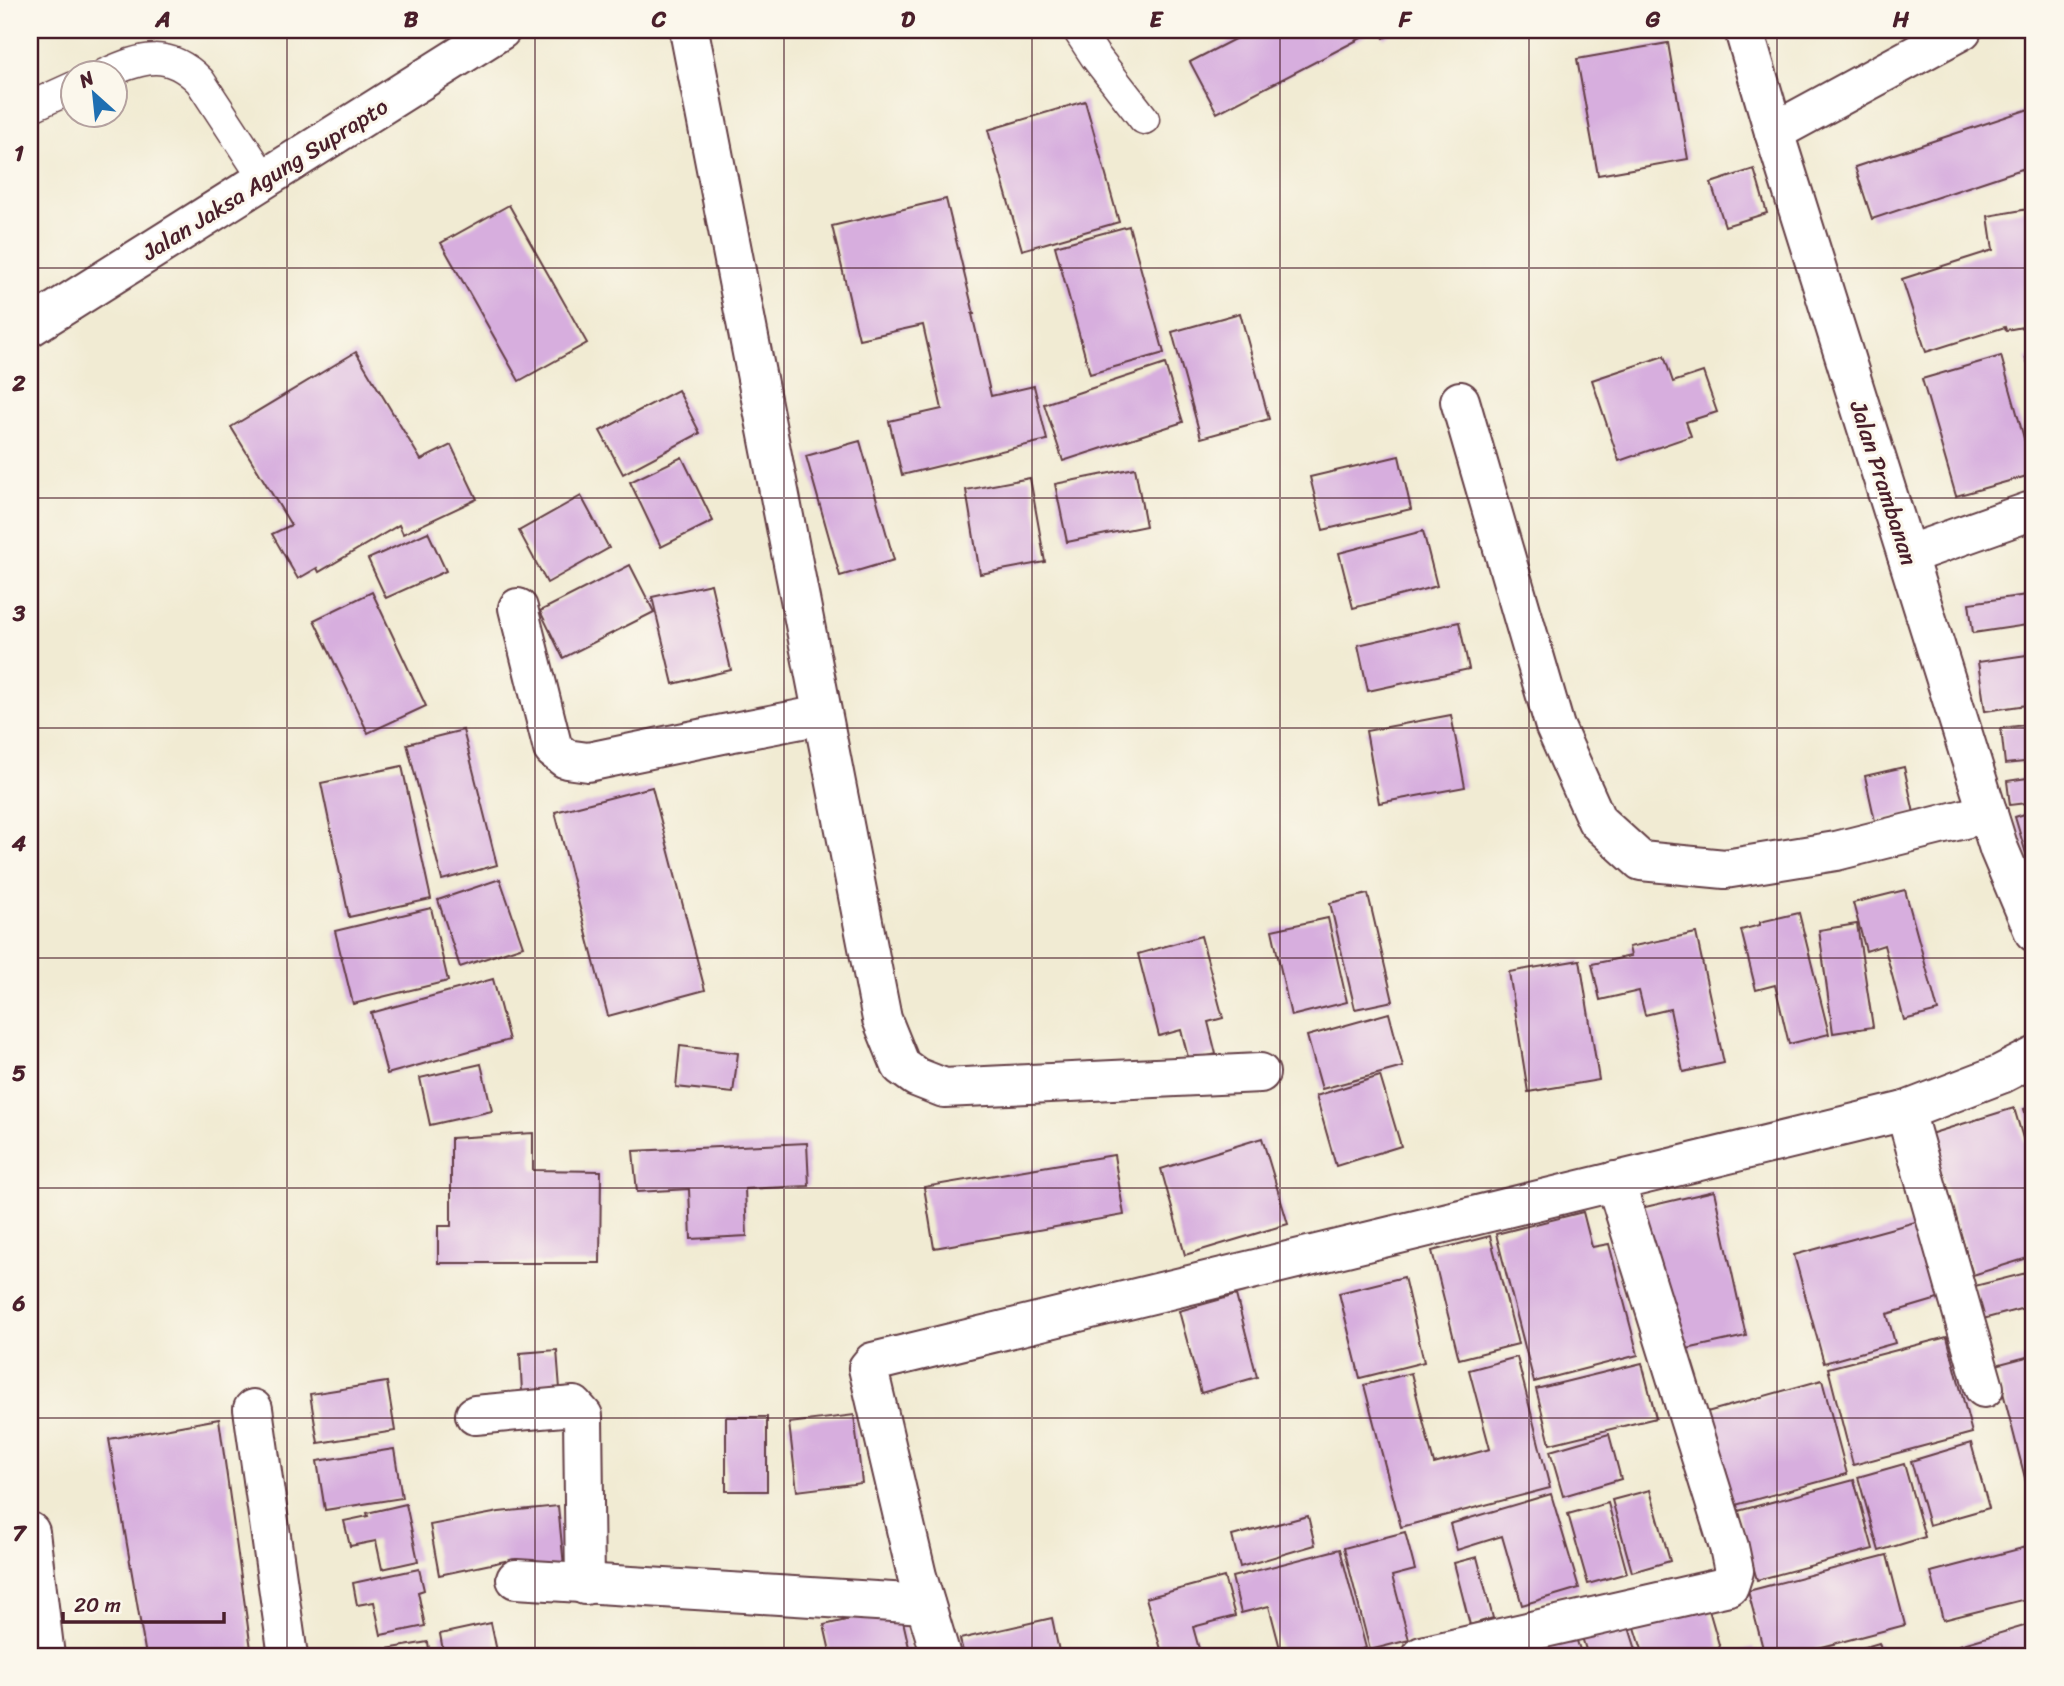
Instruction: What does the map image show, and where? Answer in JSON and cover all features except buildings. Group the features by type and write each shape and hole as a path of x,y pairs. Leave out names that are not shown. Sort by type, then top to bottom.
{"street":[{"name":"Jalan Jaksa Agung Suprapto","path":"30,327 500,30"},
{"path":"690,30 882,1019 901,1066 916,1077 944,1088 1260,1073"},
{"name":"Jalan Prambanan","path":"1744,30 1999,849 2034,932"},
{"path":"1774,132 1962,30"},
{"path":"1460,401 1555,727 1597,821 1641,860 1725,869 1836,851 1988,813"},
{"path":"1907,555 2034,510"},
{"path":"518,608 553,749 566,759 588,762 822,715"},
{"path":"941,1656 925,1604 868,1368 873,1362 1905,1111 2001,1074 2034,1057"},
{"path":"1905,1111 1984,1388"},
{"path":"1422,1656 1729,1586 1734,1571 1729,1547 1615,1181"},
{"path":"475,1415 574,1406 583,1416 585,1585"},
{"path":"253,1409 288,1656"},
{"path":"30,1532 45,1656"},
{"path":"516,1579 925,1604"}],"lane":[{"path":"1078,30 1144,119"},
{"path":"130,63 161,57 188,69 200,81 265,180"},
{"path":"30,107 60,93"}]}
